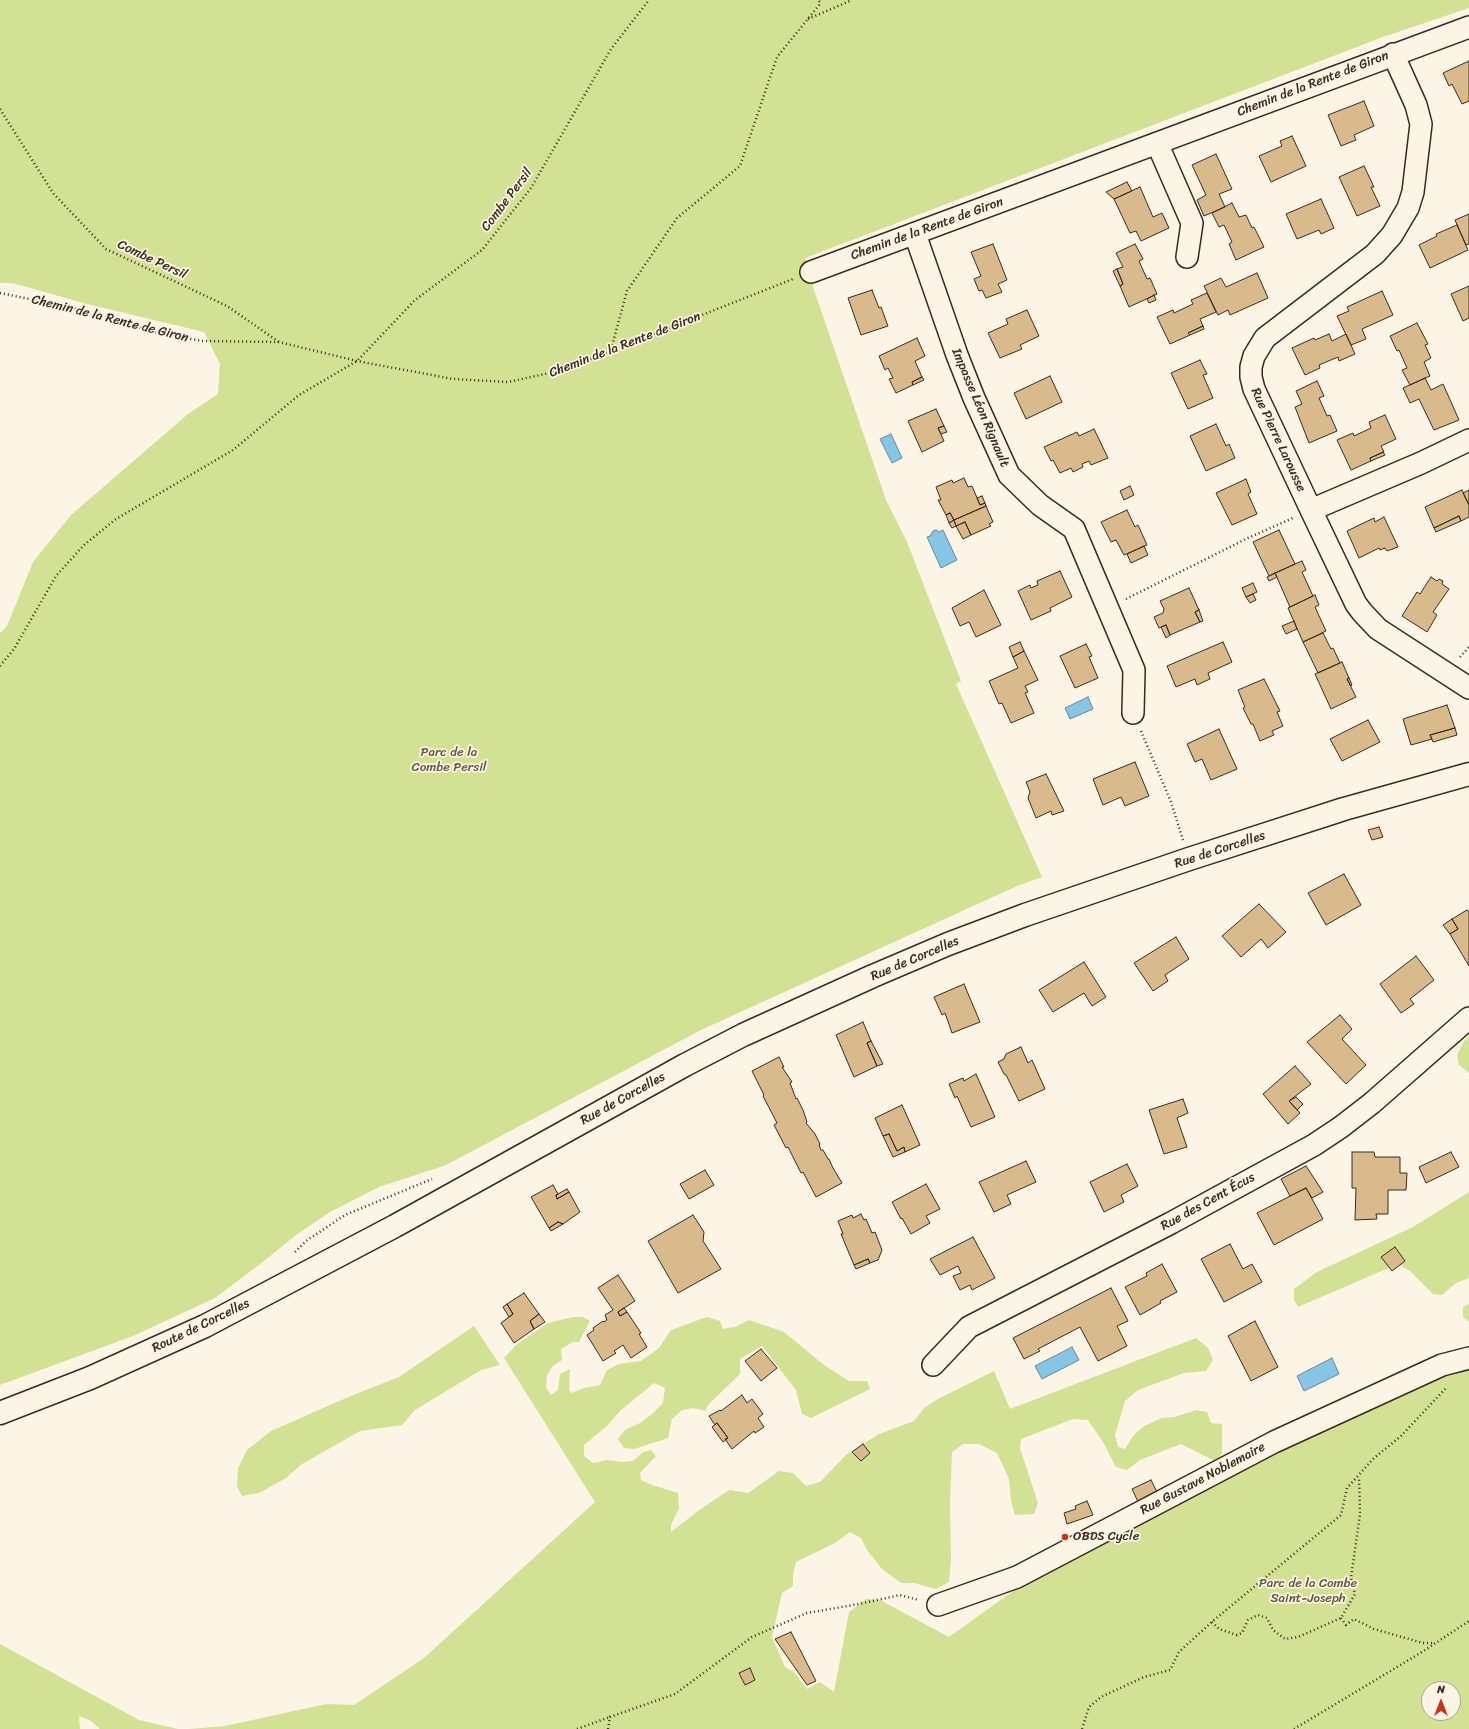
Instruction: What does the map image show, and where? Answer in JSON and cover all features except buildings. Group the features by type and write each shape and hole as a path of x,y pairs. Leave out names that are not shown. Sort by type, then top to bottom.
{"main road":[{"name":"Rue de Corcelles","path":"395,1226 685,1065 743,1035 948,944 1025,915 1344,809 1469,774"},
{"name":"Route de Corcelles","path":"0,1413 90,1378 167,1344 205,1326 395,1226"}],"street":[{"name":"Chemin de la Rente de Giron","path":"811,272 1393,54 1469,27"},
{"name":"Rue Pierre Larousse","path":"1393,54 1416,104 1421,124 1413,192 1408,208 1392,235 1375,254 1270,332 1257,350 1251,366 1251,377 1254,389 1356,604 1368,620 1393,639 1469,688"},
{"path":"1157,143 1192,223 1187,257"},
{"name":"Impasse Léon Rignault","path":"915,234 971,391 1009,475 1040,505 1074,529 1134,670 1133,714"},
{"path":"1311,510 1421,463 1469,440"},
{"name":"Rue des Cent Écus","path":"933,1365 969,1327 1171,1223 1314,1145 1341,1127 1372,1103 1469,1018"},
{"name":"Rue Gustave Noblemaire","path":"938,1605 1017,1577 1274,1442 1442,1365 1469,1358"}],"path":[{"name":"Combe Persil","path":"0,666 14,649 56,576 84,544 116,519 233,450 299,395 357,361 415,300 482,250 531,188 611,49 649,0"},
{"path":"610,353 627,291 677,218 740,166 777,57 820,4 819,0"},
{"path":"808,19 852,0"},
{"name":"Combe Persil","path":"0,109 54,193 106,250 227,306 279,342"},
{"name":"Chemin de la Rente de Giron","path":"0,293 74,308 158,333 188,339 202,341 279,342 357,361 453,379 508,382 563,370 610,353 811,272"},
{"path":"1108,608 1248,538 1311,510"},
{"path":"1133,714 1171,802 1189,860"},
{"path":"1082,1729 1089,1707 1101,1697 1144,1677 1170,1670 1179,1652 1212,1622 1341,1515 1347,1488 1373,1459 1401,1436 1449,1385"},
{"path":"1212,1622 1219,1629 1237,1635 1242,1633 1248,1620 1258,1615 1267,1618 1273,1630 1285,1639 1298,1637 1341,1618 1355,1594 1351,1578 1360,1514 1359,1476"},
{"path":"577,1729 674,1694 752,1637 807,1613 900,1595 938,1605"},
{"path":"1341,1618 1346,1625 1354,1619 1374,1629 1423,1643 1434,1643"},
{"path":"1294,1729 1469,1621"},
{"path":"608,1729 610,1717"}],"green space":[{"name":"Parc de la Combe Persil","path":"0,0 1469,0 1469,8 1383,37 805,258 813,278 813,287 886,500 907,542 961,681 956,684 1042,877 1017,886 701,1030 446,1165 379,1187 330,1212 296,1235 215,1298 133,1336 0,1385 0,633 7,626 33,562 71,515 188,414 218,394 220,364 204,332 87,304 12,283 0,283"},
{"path":"1469,1036 1469,1073 1459,1065 1457,1055 1464,1041"},
{"path":"1469,1192 1469,1278 1456,1283 1442,1295 1433,1294 1410,1271 1398,1264 1298,1307 1294,1300 1294,1289 1317,1272 1413,1227"},
{"path":"1469,1304 1469,1322 1463,1317 1463,1307"},
{"name":"Parc de la Combe Saint-Joseph","path":"573,1317 582,1317 590,1321 579,1342 573,1342 561,1349 562,1360 553,1366 547,1375 546,1387 551,1395 558,1390 560,1374 570,1369 569,1390 572,1393 584,1388 600,1385 607,1370 619,1364 641,1361 659,1348 671,1330 707,1317 720,1321 723,1329 735,1327 749,1320 784,1332 824,1365 849,1381 867,1381 870,1389 811,1418 802,1414 796,1390 762,1346 740,1359 740,1374 708,1405 706,1411 693,1408 682,1410 672,1419 668,1438 634,1449 624,1448 618,1439 625,1430 640,1423 663,1403 665,1388 654,1383 620,1411 607,1426 584,1445 584,1456 593,1463 607,1460 622,1462 633,1461 643,1452 651,1450 656,1456 640,1473 641,1480 678,1493 679,1508 671,1525 671,1532 729,1490 748,1493 779,1471 793,1473 806,1486 820,1482 847,1454 879,1434 914,1421 924,1408 938,1399 994,1371 1010,1409 1196,1338 1208,1348 1213,1360 1206,1371 1184,1373 1138,1390 1125,1401 1115,1435 1118,1447 1125,1449 1133,1436 1144,1426 1162,1418 1175,1417 1196,1410 1207,1412 1211,1423 1222,1424 1222,1454 1215,1461 1181,1444 1140,1460 1127,1470 1116,1467 1103,1442 1088,1420 1073,1419 1021,1439 1020,1448 1038,1503 1034,1514 1015,1515 1011,1501 1009,1479 997,1453 979,1444 963,1444 952,1452 950,1504 951,1558 949,1582 936,1589 914,1583 901,1583 882,1569 867,1550 861,1538 850,1532 835,1543 796,1562 793,1575 793,1586 782,1593 772,1637 785,1667 794,1672 807,1689 820,1682 834,1692 849,1612 866,1599 880,1600 949,1637 1020,1586 1336,1421 1469,1360 1469,1729 189,1729 225,1726 326,1704 354,1705 424,1658 595,1502 504,1358 516,1345 548,1323"},
{"path":"474,1326 500,1365 481,1370 415,1410 402,1425 360,1431 302,1464 286,1478 259,1493 242,1496 237,1486 238,1468 247,1450 271,1431 353,1395 399,1377"},
{"path":"0,1644 139,1720 178,1729 100,1729 91,1721 79,1716 80,1729 0,1729"}],"water":[{"path":"891,434 902,458 892,463 880,439"},
{"path":"936,530 939,532 943,530 957,560 941,568 927,537"},
{"path":"1088,697 1093,709 1070,719 1065,708"},
{"path":"1072,1347 1079,1360 1042,1379 1035,1366"},
{"path":"1332,1358 1339,1374 1304,1391 1297,1376"}],"place":[{"name":"OBDS Cycle","path":"1065,1537"}]}
